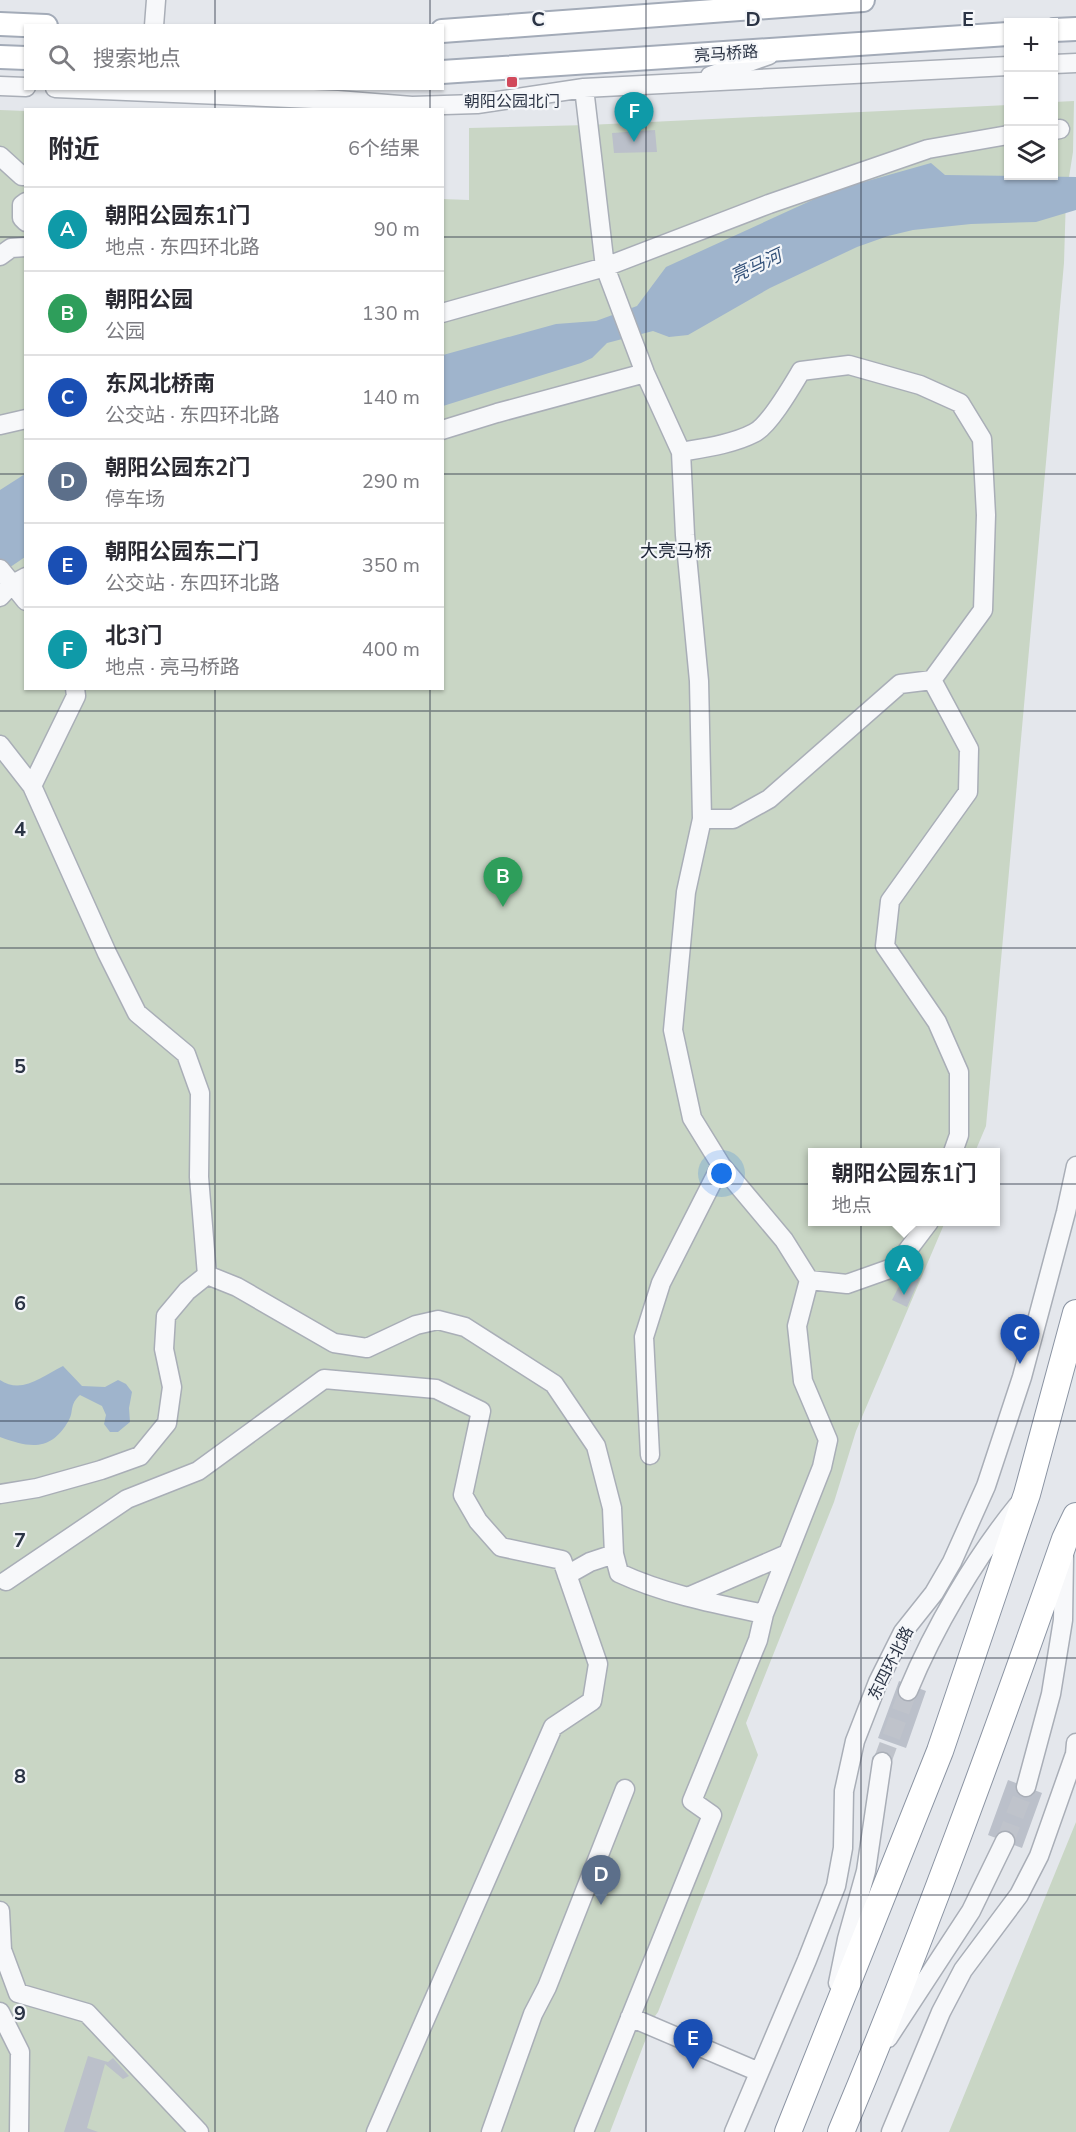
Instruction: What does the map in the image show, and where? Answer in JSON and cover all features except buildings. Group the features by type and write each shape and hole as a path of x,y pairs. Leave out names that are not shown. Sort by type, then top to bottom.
{"highway":[{"path":"788,2127 940,1751 1027,1494 1076,1312"},
{"path":"841,2132 982,1774 1065,1539 1076,1516"}],"main road":[{"path":"444,31 863,0"},
{"path":"0,24 24,25"},
{"path":"1058,30 1076,29"},
{"name":"亮马桥路","path":"444,72 1004,33"},
{"path":"0,57 24,58"}],"street":[{"path":"154,24 156,0"},
{"path":"692,83 785,49"},
{"path":"1058,64 1076,63"},
{"path":"102,90 336,100 412,106 477,104 584,88 1004,66"},
{"path":"0,86 24,87"},
{"path":"584,88 605,267 645,373 681,452 685,535 699,681 702,819 686,892 673,1030 692,1118 721,1165 784,1240 809,1280 796,1326 803,1381 828,1440 822,1467 764,1614 758,1640 692,1801 712,1815 584,2132"},
{"path":"444,312 605,267 769,204 928,149 1004,136"},
{"path":"0,156 24,176"},
{"path":"24,204 22,218 24,220"},
{"path":"0,256 11,249 24,248"},
{"path":"681,452 717,445 755,433 780,405 801,371 849,365 920,385 960,403 982,439 986,515 983,610 932,680 900,684 769,799 733,819 702,819"},
{"path":"444,429 645,373"},
{"path":"0,425 24,419"},
{"path":"0,569 24,599"},
{"path":"932,680 969,749 968,792 890,901 885,946 938,1022 959,1072 959,1135 954,1148"},
{"path":"32,786 76,696 75,690"},
{"path":"0,745 32,786 106,952 137,1013 186,1054 201,1094 199,1177 207,1275"},
{"path":"650,1455 644,1337 661,1283 721,1165"},
{"name":"东四环北路","path":"734,2132 836,1887 843,1848 844,1791 855,1741 878,1682 903,1632 934,1593 952,1562 986,1486 1022,1377 1076,1166"},
{"path":"809,1280 848,1284 895,1267 925,1226"},
{"path":"0,1494 58,1482 140,1456 167,1423 172,1387 164,1349 166,1316 187,1291 207,1275"},
{"path":"207,1275 237,1287 334,1342 367,1348 416,1325 438,1320 465,1327 554,1384 596,1446 612,1508 614,1554 619,1573 634,1581 764,1614"},
{"path":"6,1581 127,1499 198,1471 324,1379 436,1389 481,1411 463,1495 478,1521 501,1547 562,1560 598,1664 592,1701 553,1727 376,2132"},
{"path":"908,1691 925,1650 995,1534 1027,1494"},
{"path":"1026,1787 1051,1694 1063,1620 1065,1539"},
{"path":"567,1575 590,1562 614,1554"},
{"path":"690,1596 787,1554"},
{"path":"891,2132 941,2012 963,1970 1019,1895 1039,1856 1075,1754 1076,1743"},
{"path":"829,2030 847,1939 866,1871 882,1762"},
{"path":"491,2132 533,2014 547,1987 625,1789"},
{"path":"868,2067 971,1911 1005,1841"},
{"path":"0,1911 2,1950 18,1993 87,2013 199,2132"},
{"path":"0,2012 20,2052 19,2132"},
{"path":"630,2017 759,2072"}],"green space":[{"path":"1074,101 1073,152 1066,196 1064,263 986,1126 977,1148 808,1148 808,1226 943,1226 856,1431 834,1502 746,1723 758,1755 658,2012 649,2024 647,2036 610,2132 0,2132 0,110 24,111 24,690 444,690 444,199 469,200 469,128 588,125 1004,105 1004,180 1058,180 1058,102"},
{"path":"1076,1822 1076,2132 949,2132"}],"water":[{"name":"亮马河","path":"931,163 945,175 1004,176 1004,180 1058,180 1058,177 1076,177 1076,210 1036,222 971,224 913,230 888,236 857,247 770,288 688,335 669,337 653,331 607,343 592,358 581,363 444,406 444,355 556,324 596,321 637,306 666,267 832,191"},
{"path":"24,475 24,558 0,574 0,490"},
{"path":"63,1366 82,1386 105,1387 118,1380 126,1384 132,1392 129,1408 130,1422 118,1432 110,1432 104,1424 106,1415 102,1406 80,1395 74,1402 69,1420 55,1438 39,1445 30,1445 0,1437 0,1380 16,1386 24,1385"}],"tunnel":[{"path":"882,1762 908,1691"},
{"path":"1005,1841 1026,1787"}],"place":[{"name":"朝阳公园北门","path":"512,82"},
{"name":"北3门","path":"634,142"},
{"name":"朝阳公园","path":"503,907"},
{"name":"朝阳公园东1门","path":"904,1295"},
{"name":"东风北桥南","path":"1020,1364"},
{"name":"朝阳公园东2门","path":"601,1905"},
{"name":"朝阳公园东二门","path":"693,2069"}],"district":[{"name":"大亮马桥","path":"676,551"}]}
